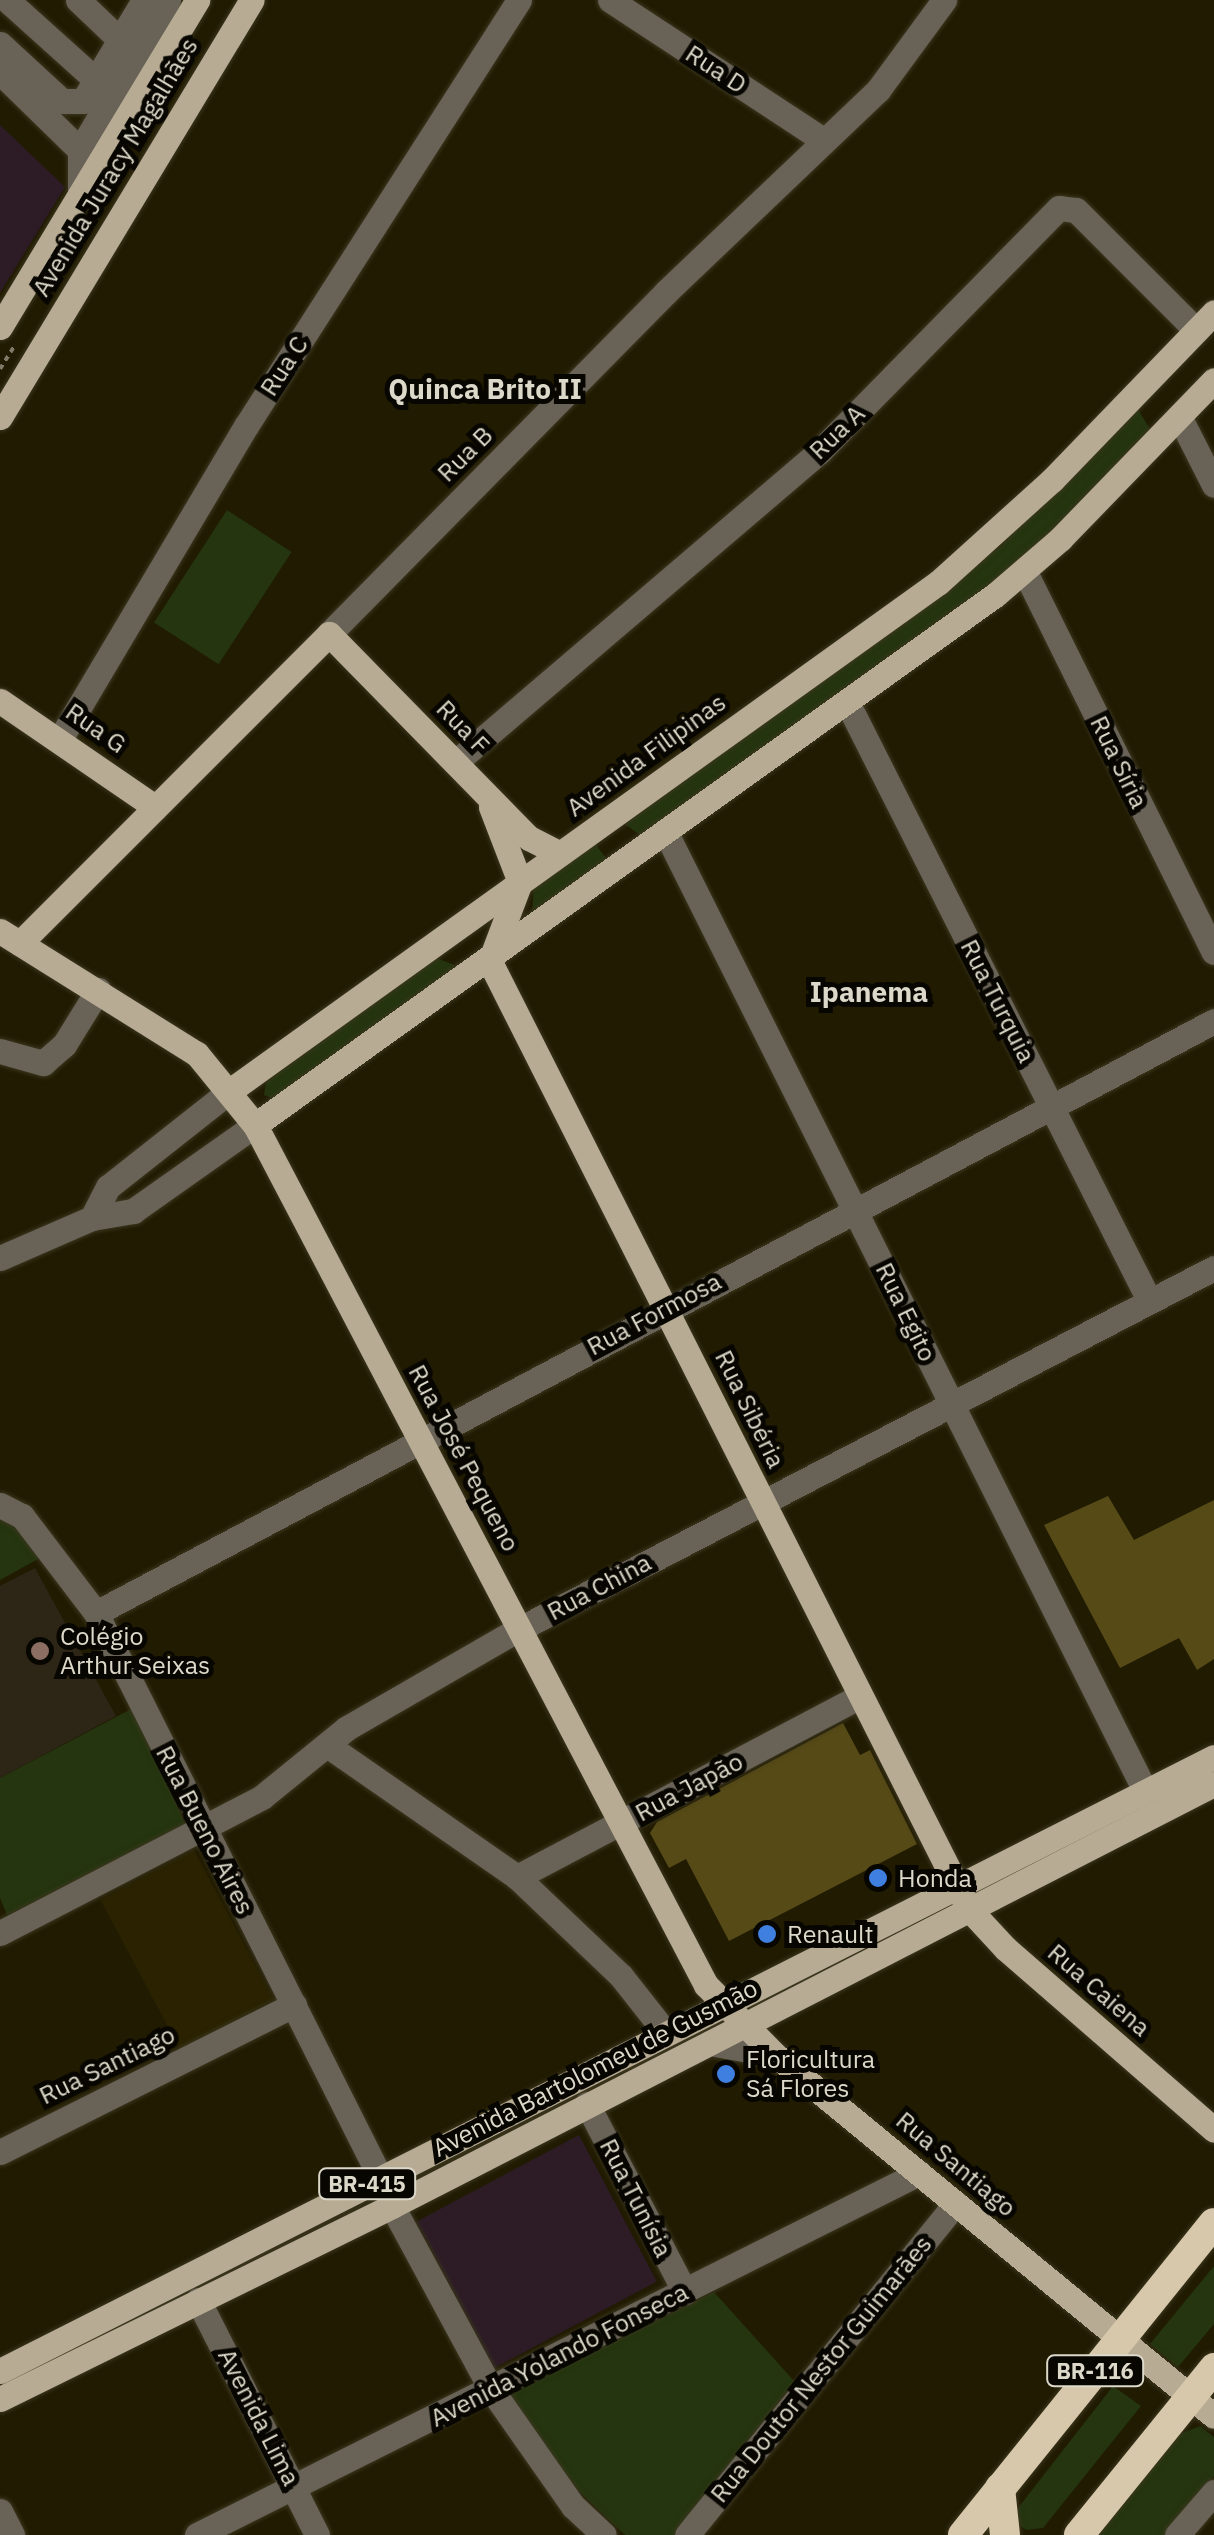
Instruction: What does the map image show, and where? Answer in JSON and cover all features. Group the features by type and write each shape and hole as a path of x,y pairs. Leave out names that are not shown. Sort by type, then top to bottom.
{"highway":[{"name":"BR-116","path":"963,2535 1214,2226"},
{"path":"1079,2535 1202,2407 1214,2368"},
{"path":"1000,2488 1005,2535"}],"main road":[{"name":"Avenida Juracy Magalhães","path":"0,327 196,0"},
{"name":"Avenida Juracy Magalhães","path":"0,417 252,0"},
{"name":"Avenida Filipinas","path":"230,1090 434,948 559,853 940,582 1128,402 1205,321"},
{"path":"1177,350 1178,377 1186,385 1212,383"},
{"path":"254,1125 1025,572 1212,383"},
{"path":"1128,402 1154,409 1171,427"},
{"name":"Rua F","path":"329,634 529,838 559,853"},
{"name":"Rua B","path":"10,937 155,807 329,634"},
{"name":"Rua G","path":"0,701 60,738 155,807"},
{"path":"487,797 520,882 489,960"},
{"path":"616,813 617,835 642,850"},
{"path":"586,835 610,850 612,871"},
{"name":"Rua José Pequeno","path":"10,937 197,1054 230,1090 254,1125 624,1822 706,1986 728,1999"},
{"path":"434,948 489,960"},
{"name":"Rua Sibéria","path":"489,960 962,1897"},
{"name":"Avenida Bartolomeu de Gusmão","path":"0,2399 392,2206 710,2043 1146,1792 1214,1757"},
{"name":"Avenida Bartolomeu de Gusmão","path":"0,2370 728,1999 1214,1784"},
{"name":"Rua Caiena","path":"962,1897 1004,1948 1214,2130"},
{"name":"Rua Santiago","path":"728,1999 743,2024 775,2055 1202,2407"}],"street":[{"path":"0,8 6,0 96,80"},
{"path":"78,0 121,51"},
{"path":"80,197 80,150 144,0"},
{"path":"0,44 62,101 83,101 96,80 168,0"},
{"name":"Rua C","path":"60,738 246,426 519,0"},
{"name":"Rua D","path":"610,0 822,139"},
{"name":"Rua B","path":"329,634 822,139 878,90 944,0"},
{"path":"0,72 80,150"},
{"name":"Rua A","path":"456,762 819,452 1059,208 1076,210 1205,321"},
{"path":"1171,427 1214,485"},
{"name":"Rua Síria","path":"1025,572 1214,952"},
{"name":"Rua Turquia","path":"846,702 1149,1300"},
{"name":"Rua Egito","path":"666,833 1146,1792"},
{"path":"0,1050 43,1063 64,1045 98,990"},
{"name":"Rua Formosa","path":"96,1614 855,1207 1214,1021"},
{"name":"Avenida Filipinas","path":"92,1218 108,1187 230,1090"},
{"path":"0,1258 92,1218 133,1211 254,1125"},
{"name":"Rua China","path":"2,1926 204,1828 284,1783 326,1745 521,1628 949,1401 1214,1268"},
{"name":"Rua Bueno Aires","path":"0,1506 22,1516 96,1614 380,2177"},
{"name":"Rua Japão","path":"517,1878 860,1696"},
{"path":"326,1745 517,1878 621,1976 664,2032"},
{"name":"Rua Santiago","path":"0,2152 294,2005"},
{"path":"710,2043 775,2055"},
{"name":"Rua Tunísia","path":"587,2104 684,2292"},
{"name":"Avenida Yolando Fonseca","path":"197,2535 919,2173"},
{"name":"Rua Doutor Nestor Guimarães","path":"687,2535 956,2202"},
{"path":"392,2206 491,2388 573,2506 604,2535"},
{"name":"Avenida Lima","path":"198,2300 317,2535"},
{"path":"1178,2535 1214,2492"},
{"path":"0,2511 12,2535"}],"shaded area":[{"path":"0,125 65,187 0,293"},
{"name":"Colégio Arthur Seixas","path":"35,1568 116,1716 0,1778 0,1586"},
{"path":"194,1850 273,1999 180,2049 100,1900"},
{"path":"579,2135 657,2282 494,2368 417,2221"}],"green space":[{"path":"1138,409 1151,431 1032,556 644,838 626,825 625,815 1001,546 1123,411"},
{"path":"227,510 292,552 219,664 154,622"},
{"path":"594,842 609,862 532,917 534,882"},
{"path":"436,958 463,968 272,1098 264,1095 266,1082"},
{"path":"0,1520 22,1529 40,1558 0,1580"},
{"path":"135,1707 186,1826 7,1915 0,1898 0,1778"},
{"path":"1214,2266 1214,2324 1178,2367 1150,2344"},
{"path":"714,2292 795,2382 675,2535 625,2535 579,2491 507,2393"},
{"path":"1113,2386 1141,2406 1043,2528 1026,2530 1018,2524 1018,2508"},
{"path":"1200,2426 1214,2437 1214,2476 1166,2535 1097,2535 1177,2435"}],"building":[{"path":"1108,1496 1134,1540 1214,1500 1214,1659 1197,1670 1179,1638 1120,1668 1044,1525"},
{"path":"843,1723 860,1755 870,1750 917,1844 729,1941 686,1859 669,1868 650,1833 657,1822"}],"place":[{"name":"Colégio Arthur Seixas","path":"40,1651"},
{"name":"Honda","path":"878,1878"},
{"name":"Renault","path":"767,1934"},
{"name":"Floricultura Sá Flores","path":"726,2074"}],"district":[{"name":"Quinca Brito II","path":"485,389"},
{"name":"Ipanema","path":"869,992"}]}
